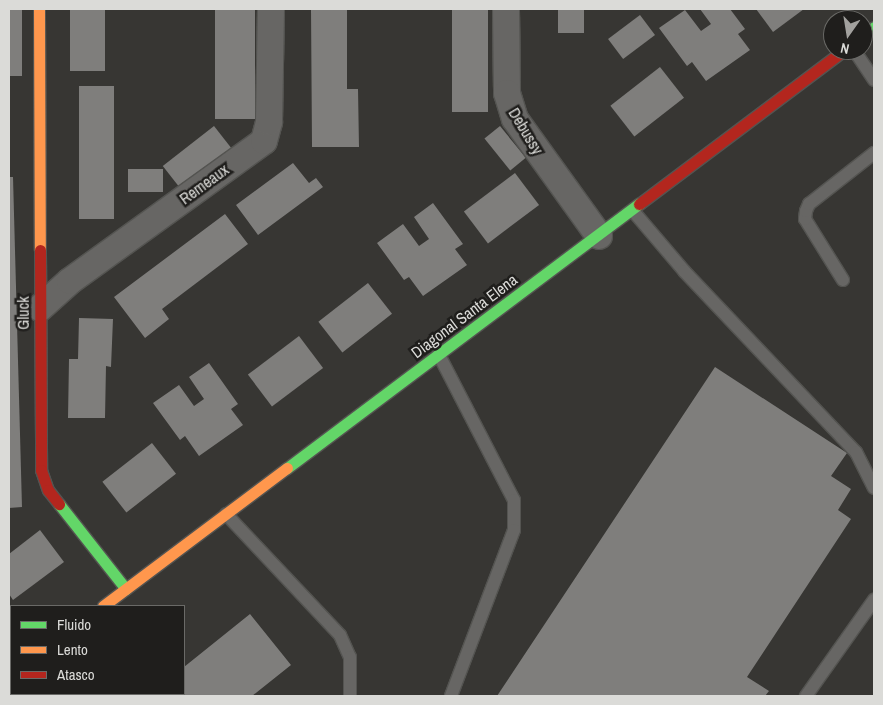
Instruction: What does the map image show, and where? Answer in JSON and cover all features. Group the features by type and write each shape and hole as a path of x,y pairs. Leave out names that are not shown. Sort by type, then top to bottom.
{"main road":[{"name":"Gluck","path":"39,9 40,460 43,480 55,500 126,589"},
{"name":"Diagonal Santa Elena","path":"104,605 633,211 831,60"}],"street":[{"name":"Remeaux","path":"40,308 70,281 264,141 269,122 271,9"},
{"name":"Debussy","path":"506,9 507,93 512,112 599,236"}],"lane":[{"path":"861,60 874,80"},
{"path":"843,280 805,219 806,211 810,204 874,153"},
{"path":"633,211 684,272 856,452 874,488"},
{"path":"439,355 514,500 514,530 451,696"},
{"path":"226,514 340,635 350,657 350,696"},
{"path":"806,696 874,600"}],"building":[{"path":"9,9 22,9 22,76 9,76"},
{"path":"70,9 105,9 105,71 70,71"},
{"path":"215,9 255,9 255,119 215,119"},
{"path":"311,9 347,9 347,89 358,89 359,147 312,147"},
{"path":"452,9 488,9 488,112 452,112"},
{"path":"558,9 584,9 584,33 558,33"},
{"path":"700,9 730,9 745,29 738,34 750,50 706,81 692,62 687,66 659,28 685,10 701,31 711,24"},
{"path":"756,9 804,9 773,32"},
{"path":"640,15 655,35 623,59 608,39"},
{"path":"660,67 684,98 634,137 610,106"},
{"path":"79,86 114,86 114,219 79,219"},
{"path":"214,126 231,148 180,188 163,166"},
{"path":"500,126 526,158 510,170 484,139"},
{"path":"293,163 309,183 316,178 323,187 258,235 236,205"},
{"path":"128,169 163,169 163,192 128,192"},
{"path":"515,173 539,205 488,243 464,212"},
{"path":"9,177 13,177 22,507 9,508"},
{"path":"433,203 463,244 455,249 467,265 423,296 409,277 404,280 377,243 403,224 419,246 429,239 414,217"},
{"path":"225,214 248,244 162,309 169,319 145,338 114,297"},
{"path":"368,283 392,314 342,353 318,322"},
{"path":"79,318 113,319 111,367 106,366 105,418 68,418 69,359 78,359"},
{"path":"299,336 323,368 272,406 248,375"},
{"path":"209,363 238,404 231,409 243,425 199,456 185,436 180,440 153,403 179,385 194,406 204,399 189,377"},
{"path":"715,367 847,453 831,476 851,489 838,510 851,519 747,677 769,691 765,696 497,696"},
{"path":"152,443 176,474 126,513 102,482"},
{"path":"40,530 64,562 13,600 9,594 9,554"},
{"path":"250,614 291,665 252,696 147,696 185,695 185,666"}],"traffic: fast":[{"path":"287,468 639,204"},
{"path":"59,504 126,589"}],"traffic: slow":[{"path":"39,9 40,250"},
{"path":"104,605 287,468"}],"traffic: jam":[{"path":"639,204 831,60"},
{"path":"40,250 41,470 48,490 59,504"}]}
